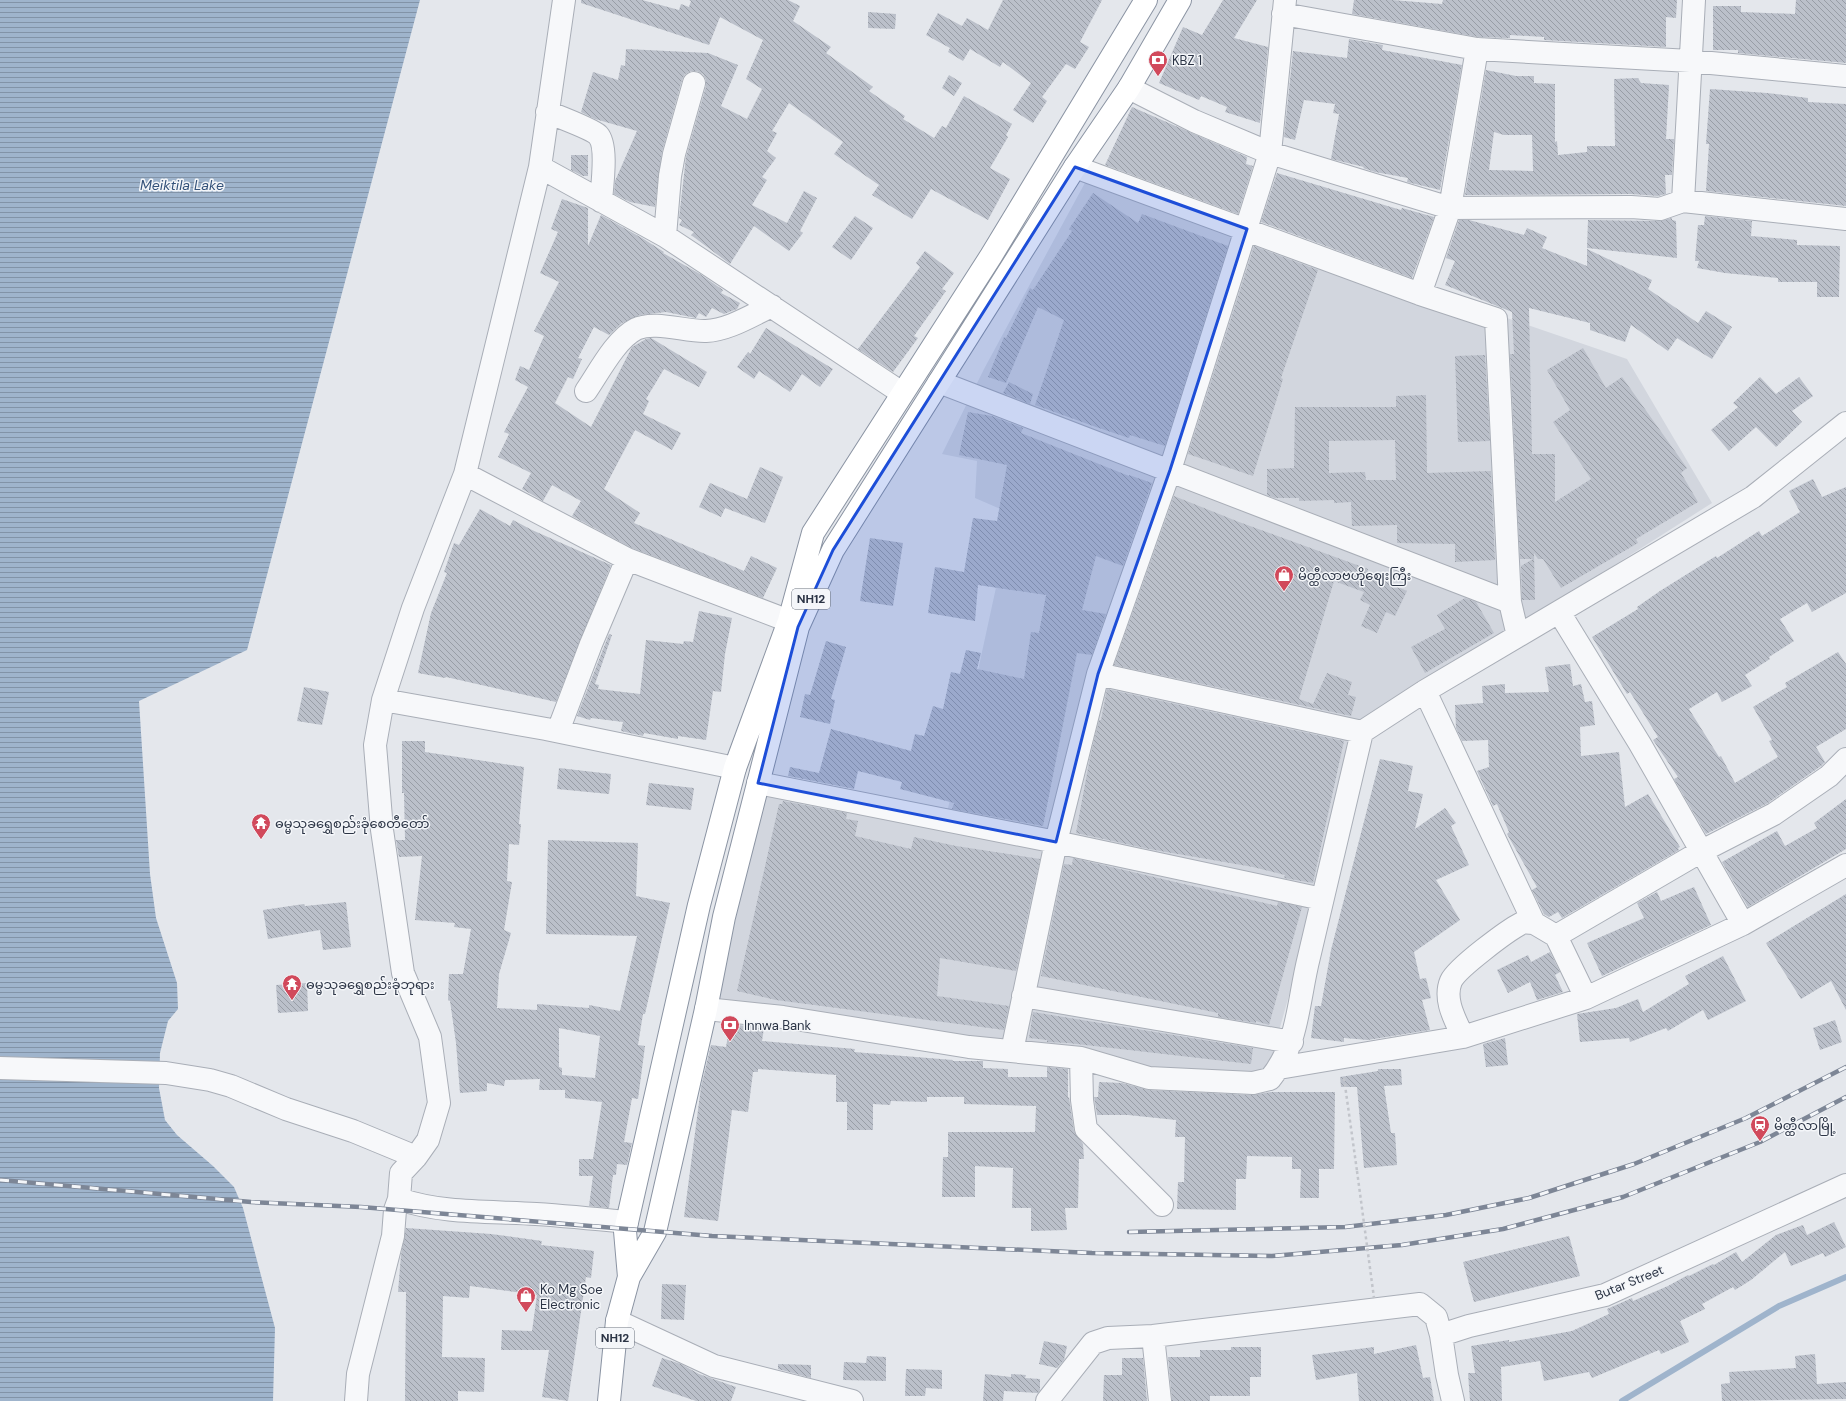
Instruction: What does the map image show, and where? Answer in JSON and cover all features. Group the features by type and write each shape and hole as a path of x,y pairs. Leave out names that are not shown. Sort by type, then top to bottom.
{"highway":[{"name":"NH12","path":"629,1277 625,1230 699,905 735,768 789,620 813,533 991,256 1146,0"},
{"name":"NH12","path":"609,1401 617,1321 629,1277 655,1232 706,1009 724,917 798,627 833,550 1075,168 1129,88 1180,0"}],"street":[{"path":"356,1401 358,1374 393,1236 395,1210 399,1199 401,1173 416,1157 428,1140 439,1103 430,1037 403,973 382,830 375,745 383,700 413,608 465,474 540,168 564,0"},
{"path":"1683,202 1694,0"},
{"path":"1012,1051 1022,996 1056,842 1098,674 1170,470 1270,153 1284,7 1477,49 1690,61 1846,76"},
{"path":"1420,294 1450,208 1477,49"},
{"path":"666,236 670,176 674,154 694,83"},
{"path":"1129,88 1194,121 1270,153 1450,208 1631,207 1660,209 1683,202 1846,219"},
{"path":"547,112 597,134 602,143 603,151 601,201"},
{"path":"540,168 666,236 902,393"},
{"path":"1075,168 1247,229 1420,294 1496,319 1510,602 1518,636"},
{"path":"586,391 623,338 637,328 657,326 706,331 720,329 772,306"},
{"path":"939,382 1510,602"},
{"path":"706,1009 783,1018 969,1047 1081,1058 1149,1078 1253,1083 1270,1079 1280,1068 1292,1042 1305,971 1362,732 1425,691 1753,497 1846,423"},
{"path":"465,474 628,559 789,620"},
{"path":"558,731 591,644 628,559"},
{"path":"1559,612 1640,744 1700,852 1743,924"},
{"path":"1098,674 1362,732"},
{"path":"1425,691 1534,923"},
{"path":"383,700 558,731 735,768"},
{"path":"1556,936 1700,852 1774,814 1829,776 1846,759"},
{"path":"758,783 1056,842 1322,899"},
{"path":"1280,1068 1463,1037 1586,998 1743,924 1846,864"},
{"path":"1463,1037 1452,1011 1448,996 1451,981 1463,965 1523,922 1534,923 1556,936 1586,998"},
{"path":"1022,996 1292,1042"},
{"path":"1081,1058 1082,1100 1086,1129 1162,1206"},
{"path":"0,1068 166,1073 210,1080 231,1086 286,1109 353,1131 416,1157"},
{"name":"Butar Street","path":"1441,1335 1469,1326 1604,1295 1846,1185"},
{"path":"399,1199 418,1206 488,1213 535,1214 627,1222"},
{"path":"1047,1401 1093,1344 1108,1338 1153,1336 1420,1304 1436,1317 1441,1335 1447,1375 1453,1401"},
{"path":"617,1321 714,1366 852,1401"},
{"path":"1153,1336 1160,1401"}],"path":[{"path":"1342,1058 1374,1298"}],"highlighted area":[{"path":"1075,167 1247,229 1170,470 1098,674 1056,842 758,783 798,627 833,550"}],"shaded area":[{"name":"မိတ္ထီလာဗဟိုဈေးကြီး","path":"1093,168 1416,287 1627,359 1712,503 1351,733 1312,912 1263,1089 717,1008 765,779 947,813 1012,514 975,498 977,461 942,454 984,369"}],"water":[{"name":"Meiktila Lake","path":"0,0 420,0 247,650 139,701 150,874 156,918 177,983 178,1009 168,1021 160,1053 159,1088 165,1120 177,1135 213,1166 234,1187 243,1208 275,1328 273,1401 0,1401"}],"building":[{"path":"581,0 642,0 679,10 681,4 689,7 691,1 689,0 788,0 800,6 793,21 831,47 826,53 873,87 869,91 905,116 903,119 934,138 942,126 946,128 964,96 1012,124 1006,135 1008,137 990,168 1010,179 988,220 931,189 912,219 872,195 879,185 834,154 843,142 789,103 772,131 777,133 767,151 776,158 762,177 767,180 752,205 787,223 804,191 817,198 800,231 803,233 789,251 754,226 730,264 691,235 694,232 679,225 682,220 679,218 686,157 706,86 706,80 703,74 697,71 691,71 685,74 682,80 662,152 655,207 630,202 614,194 615,181 637,131 595,119 581,112 593,72 618,80 621,65 625,66 626,49 708,53 738,65 721,106 747,119 762,89 746,79 763,40 720,17 709,45 581,3"},
{"path":"1003,0 1102,0 1080,42 1089,47 1075,69 1066,64 1042,97 1047,101 1033,123 1013,110 1031,83 1003,62 1000,67 970,49 963,61 948,52 950,48 926,35 938,13 962,26 967,18 988,30"},
{"path":"1223,0 1257,0 1234,38 1268,47 1260,123 1225,112 1227,107 1201,96 1199,100 1159,83 1183,27 1202,35"},
{"path":"1354,0 1392,0 1442,4 1443,0 1677,0 1676,18 1666,17 1666,47 1544,40 1544,37 1510,35 1510,38 1478,37 1352,14"},
{"path":"1796,0 1846,0 1846,63 1738,53 1738,50 1713,50 1713,6 1741,6 1741,12 1795,14"},
{"path":"868,12 896,14 895,29 868,28"},
{"path":"1349,39 1383,45 1382,50 1462,65 1440,190 1407,182 1408,178 1375,172 1363,168 1364,167 1331,159 1339,114 1333,113 1335,104 1304,100 1295,140 1284,137 1293,51 1347,58"},
{"path":"1486,70 1516,76 1534,76 1534,83 1555,84 1555,142 1557,141 1558,155 1587,152 1587,146 1615,146 1614,79 1638,78 1641,83 1669,85 1666,139 1674,139 1672,175 1665,175 1666,194 1658,196 1631,194 1465,195","holes":["1494,132 1504,135 1532,135 1533,171 1489,170"]},
{"path":"949,75 962,83 954,96 942,88"},
{"path":"1710,89 1767,93 1808,98 1808,102 1846,104 1846,206 1706,191 1709,144 1706,144"},
{"path":"1132,107 1247,157 1246,164 1253,166 1238,214 1105,165"},
{"path":"571,155 588,155 588,176 583,176 571,170"},
{"path":"1277,173 1401,210 1402,208 1434,217 1412,278 1261,222"},
{"path":"1093,193 1138,223 1142,214 1228,246 1165,446 1130,435 1129,438 1035,405 1064,320 1038,307 1006,383 988,377 1004,337 1006,338 1030,288 1033,290 1072,231 1069,229"},
{"path":"562,199 588,208 588,246 601,215 642,238 664,252 663,253 700,274 723,290 721,293 740,303 737,309 724,314 712,308 706,317 699,313 696,318 666,312 640,315 622,323 609,335 594,327 578,358 582,359 573,379 568,377 555,403 591,427 632,347 646,339 651,338 707,372 699,387 664,369 646,399 649,401 643,414 681,433 672,450 635,430 604,489 640,513 634,523 744,571 751,556 777,568 763,598 632,548 572,516 581,501 552,485 543,501 522,489 531,473 498,457 509,434 504,432 528,387 515,380 520,366 529,370 544,336 534,331 559,282 540,273 558,232 551,229"},
{"path":"855,216 873,228 851,260 832,247"},
{"path":"1705,216 1752,221 1751,236 1797,240 1797,245 1840,246 1839,297 1817,297 1817,282 1778,282 1778,278 1725,273 1697,268 1699,261 1695,261 1698,225 1704,225"},
{"path":"1672,218 1672,220 1676,221 1677,258 1587,248 1588,220 1659,221"},
{"path":"1459,220 1469,220 1524,235 1527,228 1547,237 1542,248 1587,266 1587,249 1652,280 1648,289 1698,323 1706,311 1732,327 1712,359 1677,338 1668,351 1631,325 1625,342 1590,330 1590,323 1529,308 1532,454 1555,454 1555,502 1591,479 1553,422 1570,410 1547,370 1583,348 1606,388 1622,377 1687,468 1681,473 1698,502 1636,539 1638,543 1561,588 1543,559 1538,559 1534,553 1535,600 1522,600 1521,566 1533,559 1520,559 1510,354 1514,354 1512,312 1445,285 1455,261 1446,258"},
{"path":"1254,246 1318,270 1281,378 1283,379 1253,476 1188,454"},
{"path":"925,251 954,273 942,289 946,291 914,336 918,338 893,372 858,349 920,267 916,263"},
{"path":"766,328 833,369 820,387 802,374 790,392 759,371 754,379 737,367 748,352 750,354"},
{"path":"1485,355 1490,441 1458,442 1455,356"},
{"path":"1760,377 1776,394 1799,377 1813,396 1792,411 1802,422 1776,447 1756,427 1729,451 1711,430 1738,407 1733,403"},
{"path":"1009,382 1033,394 1030,404 1003,393"},
{"path":"1426,395 1427,473 1491,471 1495,560 1455,562 1455,544 1397,543 1397,525 1352,526 1351,502 1334,503 1334,500 1299,501 1299,498 1275,498 1267,495 1267,469 1294,468 1295,407 1396,407 1396,396","holes":["1395,440 1396,480 1366,480 1365,472 1329,473 1329,441"]},
{"path":"968,412 992,416 1023,428 1021,433 1129,476 1152,483 1123,566 1096,556 1082,610 1106,614 1092,655 1077,653 1043,826 952,809 954,803 900,789 902,782 858,771 854,789 788,776 790,767 819,773 831,729 911,751 915,734 924,736 933,706 943,709 951,672 960,674 966,650 981,653 977,669 1024,679 1031,632 1039,633 1046,595 978,585 975,621 928,613 935,567 964,572 973,518 997,521 1007,465 959,455"},
{"path":"760,467 783,477 765,523 725,508 721,517 699,507 710,483 747,499"},
{"path":"1813,479 1822,497 1846,487 1846,593 1812,612 1807,603 1780,619 1794,641 1745,675 1752,686 1722,702 1717,692 1689,709 1719,757 1721,756 1735,783 1778,757 1769,741 1772,740 1753,707 1787,687 1785,683 1838,652 1846,664 1846,729 1816,747 1825,762 1821,766 1768,803 1706,834 1674,779 1678,777 1653,740 1658,737 1630,692 1627,694 1592,637 1638,609 1637,607 1660,591 1716,556 1717,558 1759,531 1762,536 1800,512 1789,491"},
{"path":"1174,496 1239,522 1368,569 1367,573 1407,591 1395,616 1386,612 1377,633 1361,626 1370,605 1360,600 1364,592 1334,581 1299,699 1313,704 1327,673 1352,682 1348,695 1356,697 1351,716 1114,665"},
{"path":"480,509 510,526 513,520 611,565 556,702 446,677 418,673 431,613 447,573 444,572 454,543 459,545"},
{"path":"870,538 903,543 893,606 860,601"},
{"path":"1465,598 1476,602 1494,633 1425,673 1411,647 1445,629 1437,615"},
{"path":"699,611 732,618 725,654 721,692 713,691 706,740 678,736 678,739 644,733 643,736 621,731 623,722 591,718 590,720 577,716 609,634 612,635 595,684 599,685 598,689 640,694 646,640 683,644 684,641 693,642"},
{"path":"826,641 846,647 831,699 835,700 830,724 800,717 805,694 810,695"},
{"path":"1570,664 1573,686 1581,684 1585,702 1592,701 1595,725 1580,727 1581,756 1619,752 1625,807 1648,794 1680,847 1678,848 1679,850 1562,918 1558,912 1549,917 1544,914 1532,890 1537,887 1507,834 1509,832 1497,804 1493,806 1477,771 1489,767 1488,740 1462,741 1456,728 1455,705 1483,703 1482,686 1505,684 1505,693 1549,692 1545,667"},
{"path":"304,687 329,692 322,725 297,721"},
{"path":"1107,689 1344,741 1313,883 1284,878 1285,875 1253,867 1149,849 1076,833 1090,757 1099,720 1101,720"},
{"path":"402,741 425,741 425,752 524,767 519,824 521,824 519,845 509,844 507,881 512,882 504,930 511,933 499,974 497,1008 537,1010 537,1004 589,1008 589,1005 620,1011 637,936 546,934 548,840 638,843 636,896 670,903 645,1014 643,1014 638,1045 645,1046 638,1099 632,1098 624,1142 632,1143 627,1165 617,1164 616,1175 613,1175 609,1208 589,1206 593,1176 579,1176 579,1159 593,1159 602,1102 565,1098 565,1090 539,1090 540,1079 505,1080 504,1086 487,1083 487,1091 460,1093 456,1043 450,1001 448,1000 449,974 463,974 471,929 454,927 455,923 415,920 422,856 399,857 396,840 405,840 404,793 402,793","holes":["559,1028 600,1036 595,1078 562,1075 562,1068 559,1067"]},
{"path":"1380,759 1413,766 1408,791 1423,794 1415,829 1445,808 1456,823 1451,826 1469,865 1436,880 1460,920 1414,952 1420,979 1426,978 1431,998 1422,1000 1430,1030 1368,1040 1344,1038 1344,1042 1311,1038 1315,1006 1321,1006 1331,950"},
{"path":"559,768 611,774 609,794 557,789"},
{"path":"649,783 694,788 691,810 646,805"},
{"path":"1846,799 1846,849 1748,907 1722,862 1777,831 1785,846 1817,828 1814,823"},
{"path":"783,801 847,813 846,819 858,821 855,836 911,849 914,837 956,846 1040,859 1016,971 940,958 937,996 1009,1006 1004,1030 776,1000 737,991 779,804 782,804"},
{"path":"1073,858 1277,906 1278,902 1302,907 1269,1025 1256,1021 1256,1023 1218,1017 1218,1013 1041,976 1064,864 1072,865"},
{"path":"1694,887 1711,925 1602,976 1587,943 1644,918 1637,903 1657,892 1661,901"},
{"path":"1846,894 1846,1010 1831,981 1801,999 1766,943"},
{"path":"346,902 351,947 323,950 320,930 268,939 263,910 304,904 305,906"},
{"path":"1550,952 1560,972 1555,975 1563,992 1537,1000 1530,982 1508,993 1497,970 1528,955 1531,962"},
{"path":"1723,956 1746,1001 1708,1020 1703,1010 1668,1031 1666,1028 1630,1042 1629,1038 1580,1042 1577,1014 1616,1008 1638,999 1643,1012 1689,984 1685,976"},
{"path":"307,983 308,1011 278,1013 276,985"},
{"path":"1033,1012 1253,1048 1251,1064 1068,1043 1047,1042 1047,1040 1029,1038"},
{"path":"1835,1020 1842,1042 1820,1050 1813,1028"},
{"path":"730,1024 764,1028 762,1041 855,1049 854,1052 953,1060 952,1061 983,1061 983,1068 1008,1069 1008,1077 1047,1077 1047,1067 1068,1069 1068,1098 1069,1097 1074,1131 1083,1144 1084,1159 1079,1159 1078,1208 1065,1208 1067,1230 1031,1231 1031,1208 1012,1208 1013,1168 975,1166 975,1197 942,1197 943,1157 948,1157 948,1132 1035,1132 1036,1106 964,1104 964,1097 927,1097 927,1102 891,1101 890,1105 873,1104 873,1130 847,1130 847,1102 836,1102 836,1075 758,1069 758,1072 753,1072 748,1112 732,1110 718,1221 684,1217 701,1087 711,1045 726,1047"},
{"path":"1505,1038 1508,1065 1486,1067 1483,1044"},
{"path":"1378,1069 1401,1069 1402,1085 1384,1086 1391,1133 1395,1133 1397,1165 1364,1168 1357,1087 1341,1087 1340,1077 1378,1071"},
{"path":"1099,1082 1122,1083 1148,1090 1252,1095 1271,1092 1335,1092 1334,1169 1319,1169 1319,1198 1300,1198 1301,1169 1292,1169 1292,1157 1247,1156 1246,1179 1236,1179 1236,1210 1177,1209 1178,1182 1184,1182 1185,1137 1175,1137 1176,1120 1128,1115 1097,1115 1094,1097 1098,1097"},
{"path":"1834,1222 1846,1247 1825,1257 1823,1253 1791,1266 1785,1252 1751,1280 1735,1290 1733,1287 1702,1304 1705,1309 1680,1321 1689,1342 1661,1354 1659,1350 1592,1378 1589,1372 1544,1381 1540,1361 1501,1367 1502,1401 1470,1401 1468,1373 1475,1373 1471,1346 1509,1340 1509,1342 1572,1331 1609,1314 1607,1309 1632,1298 1633,1301 1668,1286 1688,1275 1689,1276 1713,1264 1714,1265 1736,1252 1742,1262 1776,1235 1803,1225 1807,1235"},
{"path":"406,1228 491,1234 542,1241 541,1245 594,1251 591,1278 586,1277 568,1401 542,1397 549,1350 501,1350 502,1330 532,1331 537,1295 470,1286 469,1298 443,1296 442,1357 485,1358 484,1392 458,1391 458,1401 405,1401 406,1292 398,1292 401,1255"},
{"path":"1569,1236 1580,1276 1474,1302 1463,1262"},
{"path":"662,1284 686,1285 684,1320 661,1319"},
{"path":"1044,1341 1067,1346 1064,1360 1057,1368 1039,1364"},
{"path":"1416,1345 1423,1378 1430,1377 1434,1401 1359,1401 1357,1373 1316,1380 1312,1355 1374,1347 1374,1354"},
{"path":"1231,1347 1261,1347 1261,1377 1250,1377 1250,1396 1210,1396 1210,1401 1172,1401 1168,1357 1200,1357 1200,1350 1231,1350"},
{"path":"1815,1354 1817,1384 1846,1382 1846,1399 1722,1401 1721,1384 1730,1383 1729,1372 1796,1368 1795,1356"},
{"path":"867,1356 886,1357 886,1381 843,1380 844,1362 866,1363"},
{"path":"662,1358 681,1364 699,1374 736,1387 731,1401 696,1401 652,1386"},
{"path":"1122,1358 1143,1358 1147,1401 1103,1401 1104,1375 1122,1375"},
{"path":"778,1364 811,1365 811,1378 778,1369"},
{"path":"906,1369 942,1370 942,1389 926,1388 925,1396 905,1396"},
{"path":"985,1374 1011,1377 1011,1374 1026,1375 1025,1378 1040,1379 1040,1390 1038,1393 1004,1391 1003,1401 983,1401"}],"waterway":[{"path":"1622,1401 1779,1306 1846,1277"}],"railway":[{"path":"1129,1232 1345,1227 1446,1215 1529,1198 1634,1164 1746,1118 1846,1067"},
{"path":"0,1180 251,1202 361,1207 712,1236 1092,1253 1272,1256 1402,1245 1503,1229 1623,1197 1760,1142 1846,1097"}],"place":[{"name":"KBZ 1","path":"1158,77"},
{"name":"မိတ္ထီလာဗဟိုဈေးကြီး","path":"1284,592"},
{"name":"ဓမ္မသုခရွှေစည်းခုံစေတီတော်","path":"261,840"},
{"name":"ဓမ္မသုခရွှေစည်းခုံဘုရား","path":"292,1001"},
{"name":"Innwa Bank","path":"730,1042"},
{"name":"မိတ္ထီလာမြို့","path":"1760,1142"},
{"name":"Ko Mg Soe Electronic","path":"526,1313"}]}
